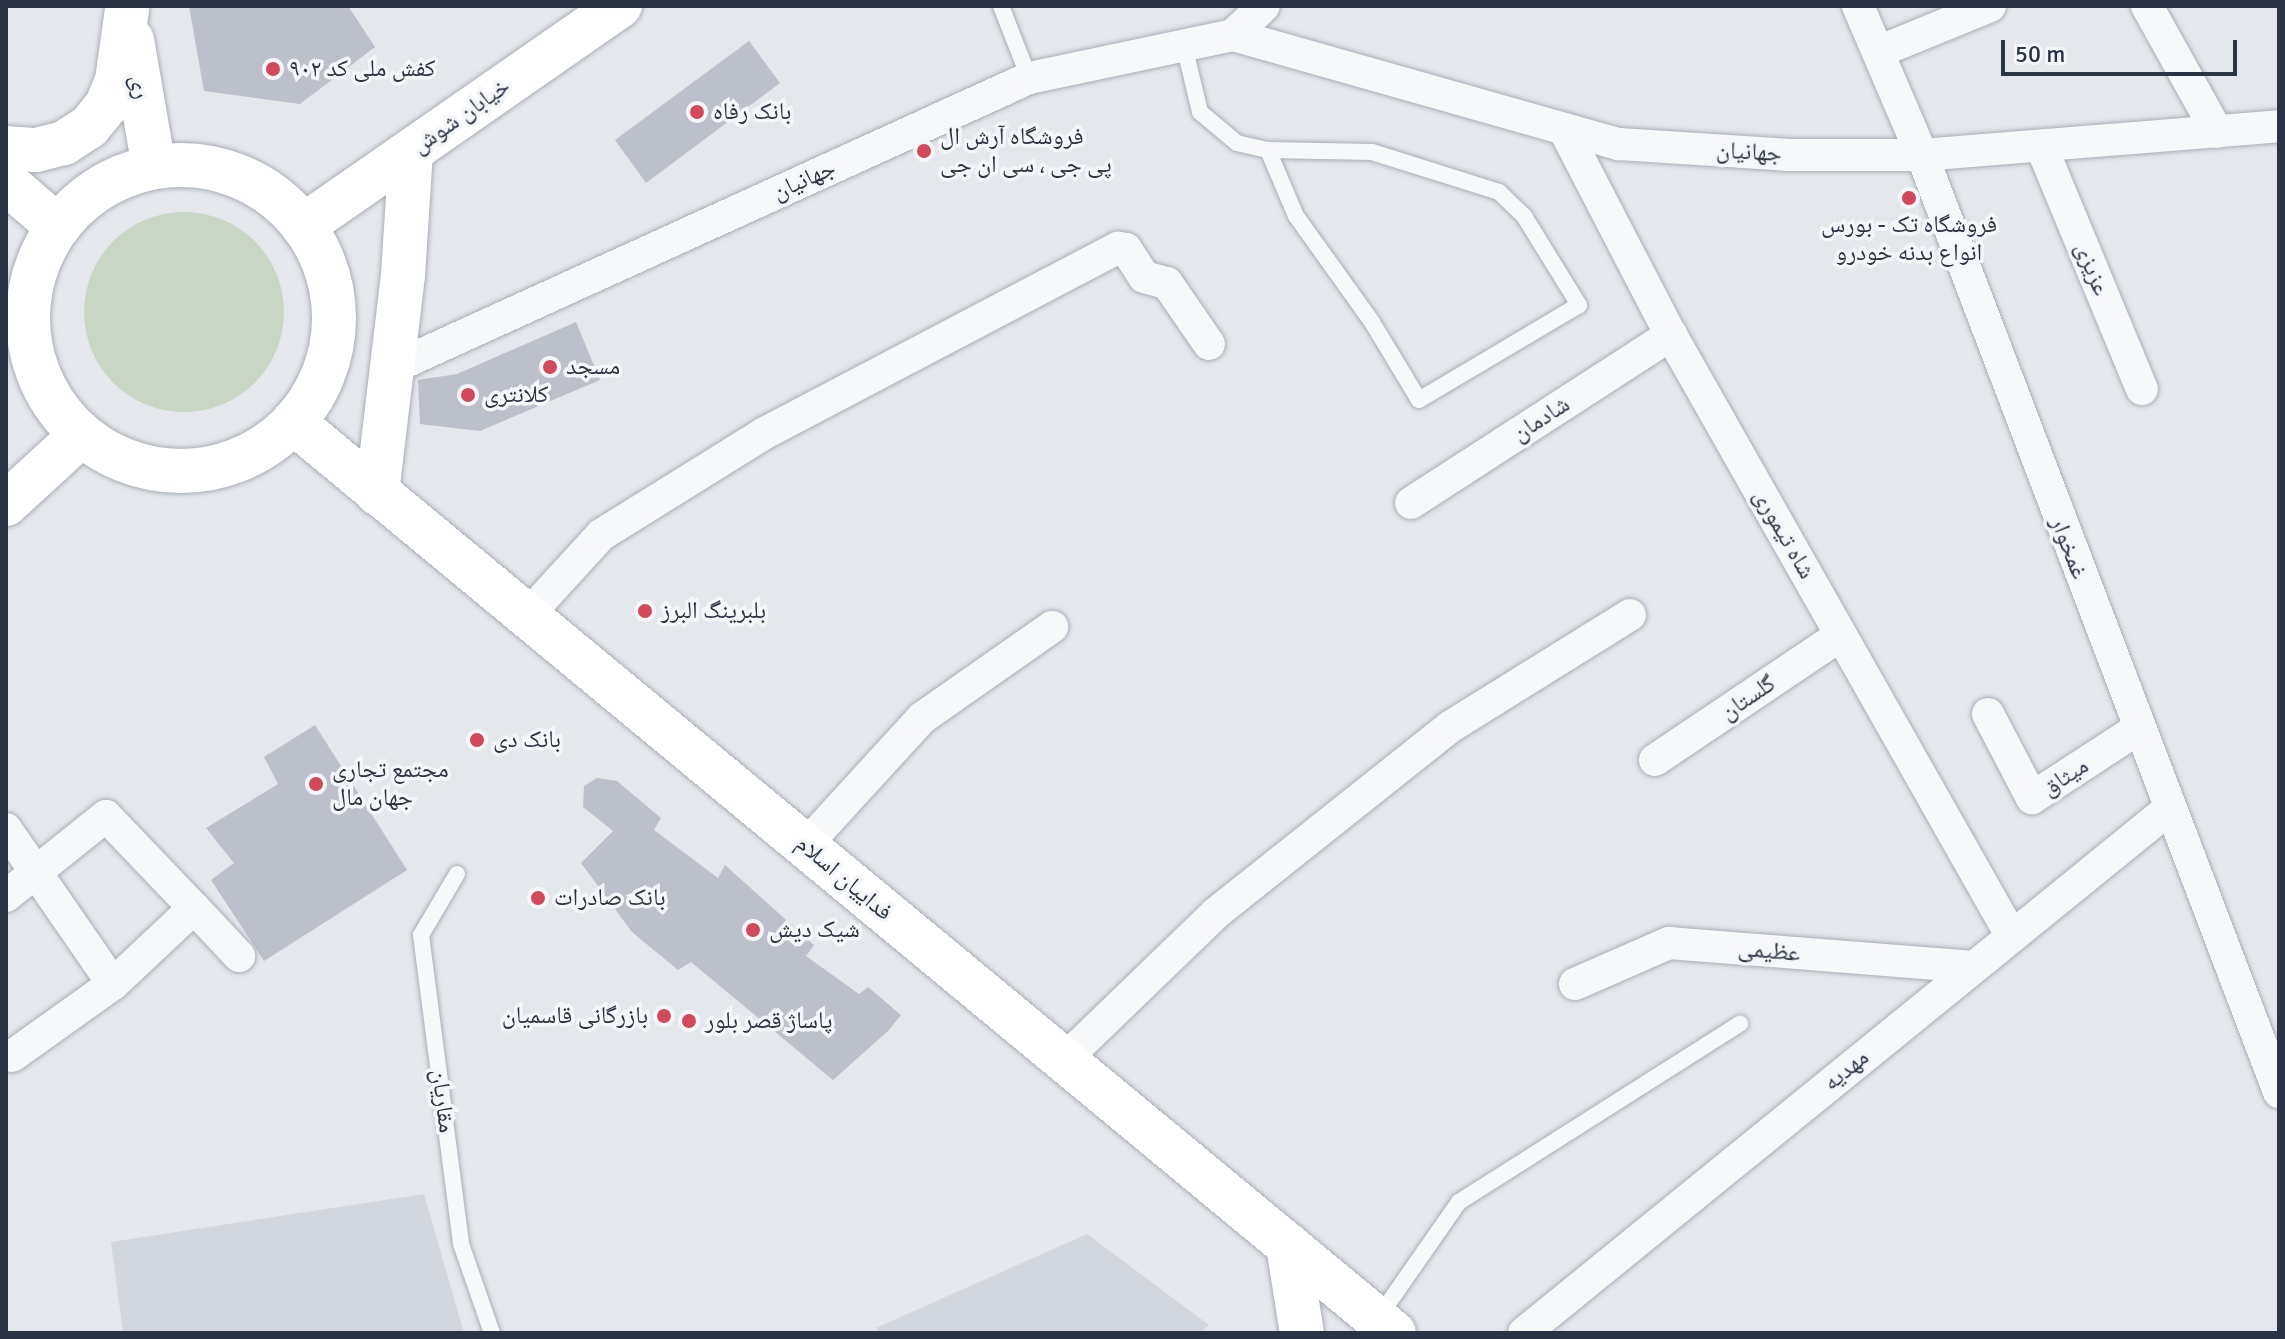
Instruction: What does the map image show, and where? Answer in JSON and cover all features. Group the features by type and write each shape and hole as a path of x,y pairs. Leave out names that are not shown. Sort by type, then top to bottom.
{"main road":[{"name":"خیابان شوش","path":"303,226 620,6"},
{"path":"6,148 36,150 64,143 89,127 107,105 117,80 125,7"},
{"name":"ری","path":"125,7 154,167"},
{"path":"377,493 403,275 411,152"},
{"path":"193,165 231,173 266,190 303,226 330,282 335,321 326,367 314,395 293,422 260,449 225,465 187,471 149,468 113,455 81,435 55,406 38,373 29,335 30,297 39,260 58,227 85,199 118,179 154,167 193,165"},
{"path":"6,182 58,227"},
{"name":"فداییان اسلام","path":"293,422 1386,1326"},
{"path":"6,504 81,435"},
{"path":"1288,1245 1302,1333"}],"street":[{"path":"1233,35 1264,6"},
{"name":"غمخوار","path":"1858,6 1922,155 2138,729 2279,1092"},
{"path":"1878,52 1990,6"},
{"path":"2147,6 2217,132"},
{"name":"جهانیان","path":"390,369 1029,78 1233,35 1619,144 1787,155 1922,155 2042,148 2279,126"},
{"name":"شاه تیموری","path":"1564,129 1671,335 2011,935"},
{"name":"عزیزی","path":"2042,148 2142,389"},
{"path":"527,616 601,535 763,434 1118,248 1126,249 1144,277 1167,283 1209,344"},
{"name":"شادمان","path":"1411,503 1671,335"},
{"path":"1064,1060 1216,913 1450,727 1630,615"},
{"path":"805,846 922,718 1052,627"},
{"name":"گلستان","path":"1655,760 1841,635"},
{"name":"میثاق","path":"1988,714 2032,798 2138,729"},
{"name":"مهدیه","path":"1524,1333 2169,809"},
{"path":"6,896 38,875 106,816 239,956"},
{"path":"6,829 113,984"},
{"path":"12,1056 113,984 194,908"},
{"name":"عظیمی","path":"1575,984 1669,943 1971,967"}],"lane":[{"path":"1001,6 1029,78"},
{"path":"1184,45 1200,112 1237,143 1268,150 1372,152 1499,192 1524,216 1579,305 1419,400 1372,322 1296,216 1268,150"},
{"name":"مقاریان","path":"457,874 421,935 461,1244 492,1333"},
{"path":"1386,1326 1459,1202 1740,1024"}],"shaded area":[{"path":"424,1194 464,1333 123,1333 111,1242"},
{"path":"1087,1234 1209,1325 1199,1333 880,1333 876,1328"}],"green space":[{"path":"184,212 222,219 255,241 277,274 284,312 277,350 255,383 222,405 184,412 146,405 113,383 91,350 84,312 91,274 113,241 146,219"}],"building":[{"name":"کفش ملی کد ۹۰۲","path":"189,6 348,6 375,47 300,104 204,91"},
{"name":"بانک رفاه","path":"749,41 780,83 646,183 615,140"},
{"path":"576,322 600,380 480,431 420,424 418,380 457,374"},
{"path":"315,725 407,870 264,961 211,880 234,863 206,828 278,784 264,757"},
{"path":"597,778 617,781 661,818 654,830 718,878 725,865 814,945 806,956 859,994 868,987 901,1015 888,1031 833,1080 691,962 678,970 632,932 581,863 613,831 583,807 584,786"}],"place":[{"name":"کفش ملی کد ۹۰۲","path":"273,69"},
{"name":"بانک رفاه","path":"697,112"},
{"name":"فروشگاه آرش ال پی جی ، سی ان جی","path":"924,151"},
{"name":"فروشگاه تک - بورس انواع بدنه خودرو","path":"1909,198"},
{"name":"مسجد","path":"550,367"},
{"name":"کلانتری","path":"468,395"},
{"name":"بلبرینگ البرز","path":"645,611"},
{"name":"بانک دی","path":"477,740"},
{"name":"مجتمع تجاری جهان مال","path":"316,784"},
{"name":"بانک صادرات","path":"538,898"},
{"name":"شیک دیش","path":"753,930"},
{"name":"بازرگانی قاسمیان","path":"664,1016"},
{"name":"پاساژ قصر بلور","path":"689,1021"}]}
